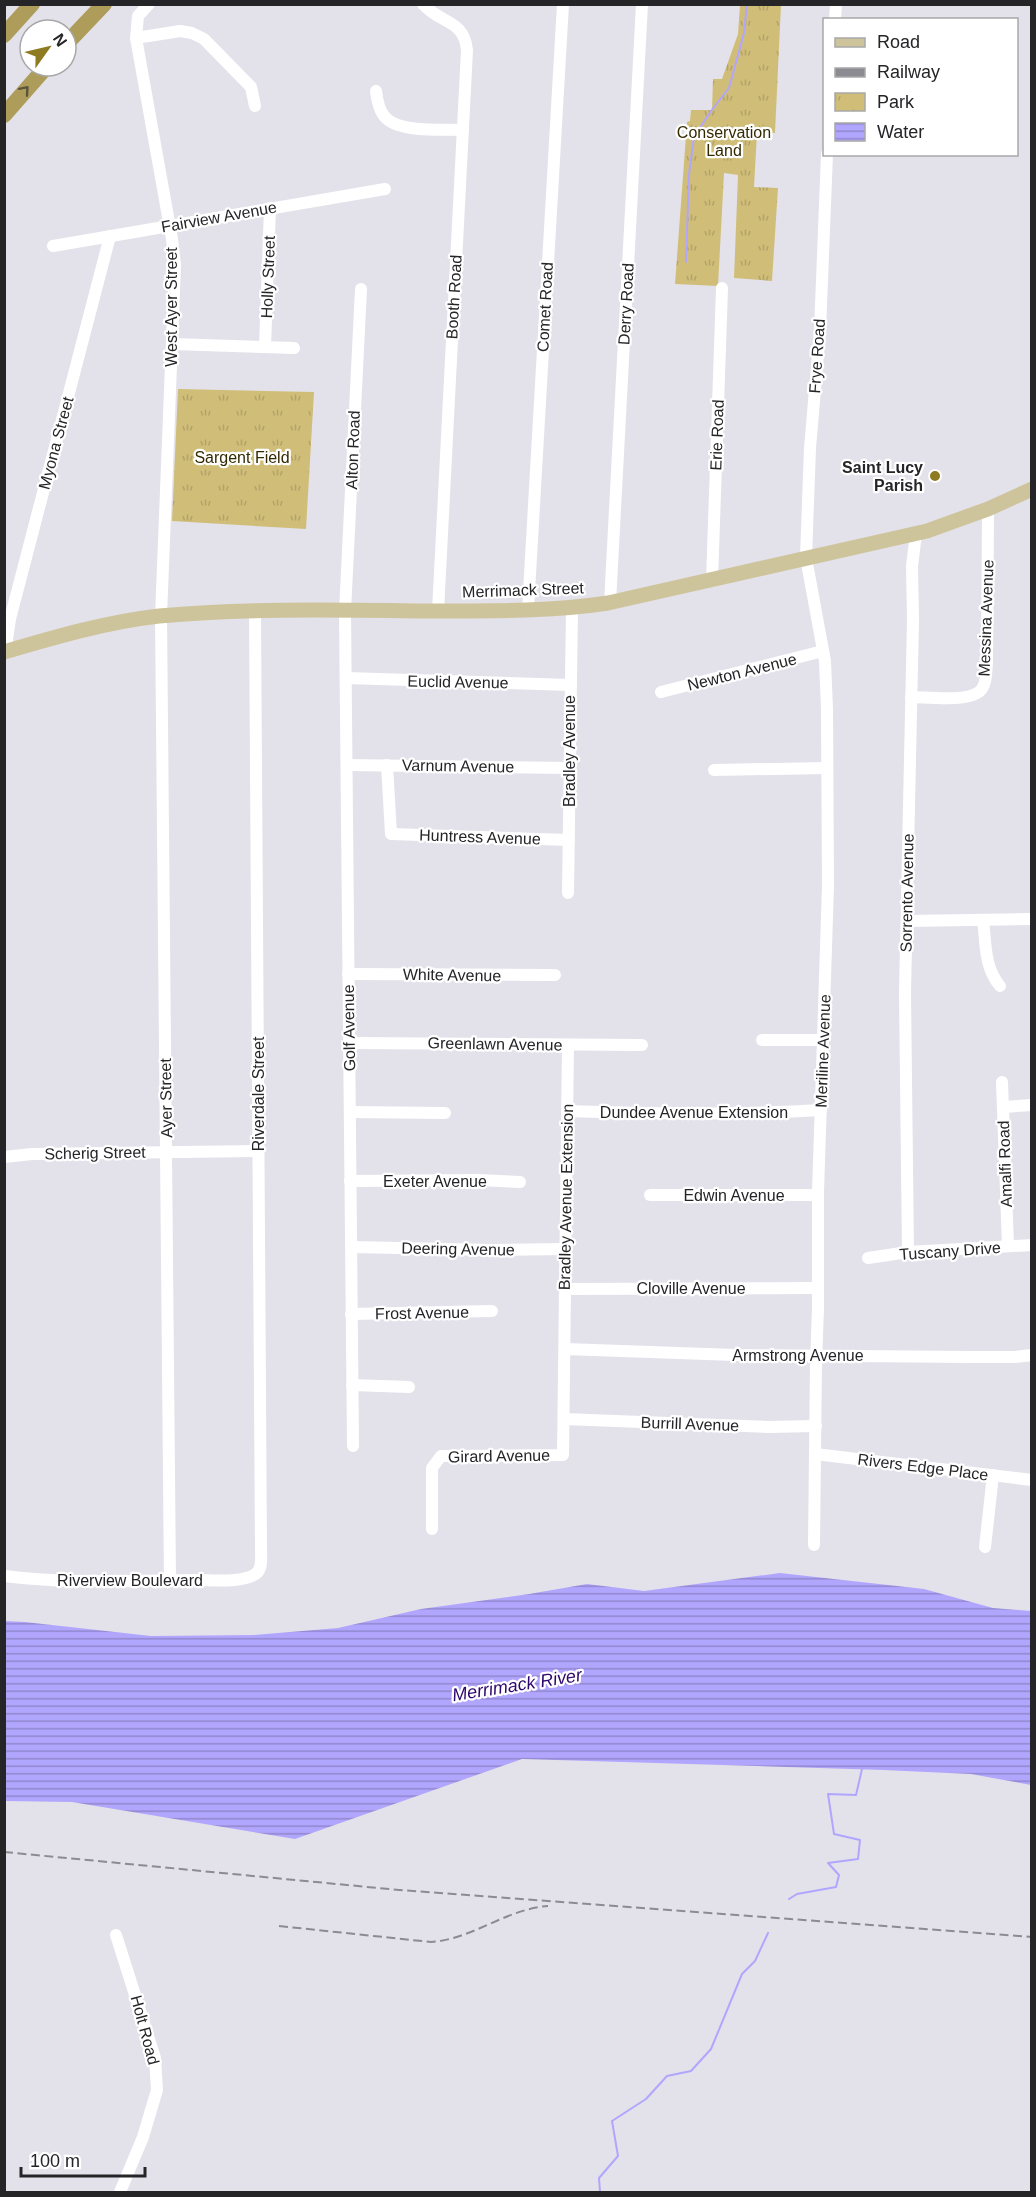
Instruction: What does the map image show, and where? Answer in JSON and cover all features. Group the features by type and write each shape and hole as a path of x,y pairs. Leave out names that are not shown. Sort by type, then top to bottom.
{"highway":[{"path":"4,35 32,4"},
{"path":"78,31 104,4"},
{"path":"4,115 36,78"}],"main road":[{"name":"Merrimack Street","path":"7,651 104,625 161,616 255,611 572,608 610,603 916,534 988,509 1032,489"}],"street":[{"name":"West Ayer Street","path":"149,4 138,16 136,38 175,265 161,616"},
{"name":"Booth Road","path":"423,4 437,16 455,26 466,41 438,611"},
{"name":"Comet Road","path":"528,609 563,4"},
{"name":"Derry Road","path":"610,603 642,4"},
{"path":"136,38 180,31 192,33 204,39 251,87 255,106"},
{"path":"376,91 382,114 398,126 463,130"},
{"name":"Frye Road","path":"806,558 810,448 820,331 827,156"},
{"name":"Fairview Avenue","path":"53,246 385,189"},
{"name":"Holly Street","path":"265,346 270,208"},
{"name":"Myona Street","path":"7,651 10,619 110,236"},
{"name":"Erie Road","path":"712,581 722,288"},
{"name":"Alton Road","path":"345,611 361,289"},
{"path":"172,344 294,348"},
{"name":"Messina Avenue","path":"911,697 966,698 979,693 984,686 987,663 988,509"},
{"name":"Sorrento Avenue","path":"908,1252 905,1053 912,567 916,534"},
{"name":"Meriline Avenue","path":"806,558 823,651 827,709 828,886 818,1195 814,1545"},
{"name":"Bradley Avenue","path":"567,893 572,608"},
{"name":"Riverdale Street","path":"255,611 261,1557 259,1571 256,1575"},
{"name":"Golf Avenue","path":"345,611 352,1446"},
{"name":"Ayer Street","path":"161,616 170,1581"},
{"name":"Newton Avenue","path":"661,692 823,651"},
{"name":"Euclid Avenue","path":"346,678 570,685"},
{"name":"Varnum Avenue","path":"347,765 570,768"},
{"name":"Huntress Avenue","path":"387,765 391,834 569,840"},
{"path":"714,770 827,768"},
{"path":"907,921 1032,919"},
{"path":"983,920 988,964 992,976 1000,986"},
{"name":"White Avenue","path":"348,975 555,975"},
{"path":"762,1040 822,1040"},
{"name":"Greenlawn Avenue","path":"349,1043 642,1045"},
{"name":"Bradley Avenue Extension","path":"564,1349 568,1045"},
{"name":"Amalfi Road","path":"1002,1082 1008,1246"},
{"path":"1003,1107 1032,1106"},
{"name":"Dundee Avenue Extension","path":"567,1111 753,1114 821,1110"},
{"path":"350,1112 445,1113"},
{"name":"Scherig Street","path":"4,1156 258,1151"},
{"name":"Exeter Avenue","path":"350,1181 520,1182"},
{"name":"Edwin Avenue","path":"650,1195 818,1195"},
{"name":"Tuscany Drive","path":"868,1258 908,1252 1032,1245"},
{"name":"Deering Avenue","path":"351,1247 566,1249"},
{"name":"Cloville Avenue","path":"565,1289 818,1287"},
{"name":"Frost Avenue","path":"351,1314 492,1311"},
{"path":"564,1349 564,1419"},
{"name":"Armstrong Avenue","path":"564,1349 726,1355 971,1358 1032,1355"},
{"path":"352,1385 409,1388"},
{"name":"Burrill Avenue","path":"564,1419 768,1427 816,1425"},
{"name":"Girard Avenue","path":"432,1529 432,1468 437,1460 448,1454 563,1455 564,1419"},
{"name":"Rivers Edge Place","path":"815,1454 1032,1480"},
{"path":"985,1547 993,1475"},
{"name":"Riverview Boulevard","path":"4,1576 68,1581 170,1581 239,1579 256,1575"},
{"name":"Holt Road","path":"116,1935 152,2049 157,2090 143,2137 120,2193"}],"green space":[{"name":"Conservation Land","path":"740,5 781,5 775,133 757,133 754,187 778,188 772,281 734,278 738,175 724,173 718,286 675,284 687,122 690,121 691,110 712,110 713,79 722,79 738,34"},
{"name":"Sargent Field","path":"178,389 314,392 306,529 172,521"}],"water":[{"name":"Merrimack River","path":"780,1573 924,1589 993,1608 1031,1611 1031,1785 971,1774 522,1759 295,1839 72,1802 5,1801 5,1621 151,1636 254,1635 338,1628 421,1609 587,1584 644,1591"}],"waterway":[{"path":"686,262 689,174 694,137 729,88 744,33 747,4"},
{"path":"789,1899 797,1894 836,1887 839,1875 828,1863 858,1859 860,1840 834,1834 828,1794 856,1795 862,1769"},
{"path":"600,2192 599,2178 618,2156 612,2121 646,2099 667,2076 691,2071 711,2049 742,1974 755,1961 768,1933"}],"railway":[{"path":"4,1852 399,1890 1032,1937"},
{"path":"279,1926 431,1942 461,1936 518,1912 548,1906"}],"place":[{"name":"Saint Lucy Parish","path":"935,476"}]}
